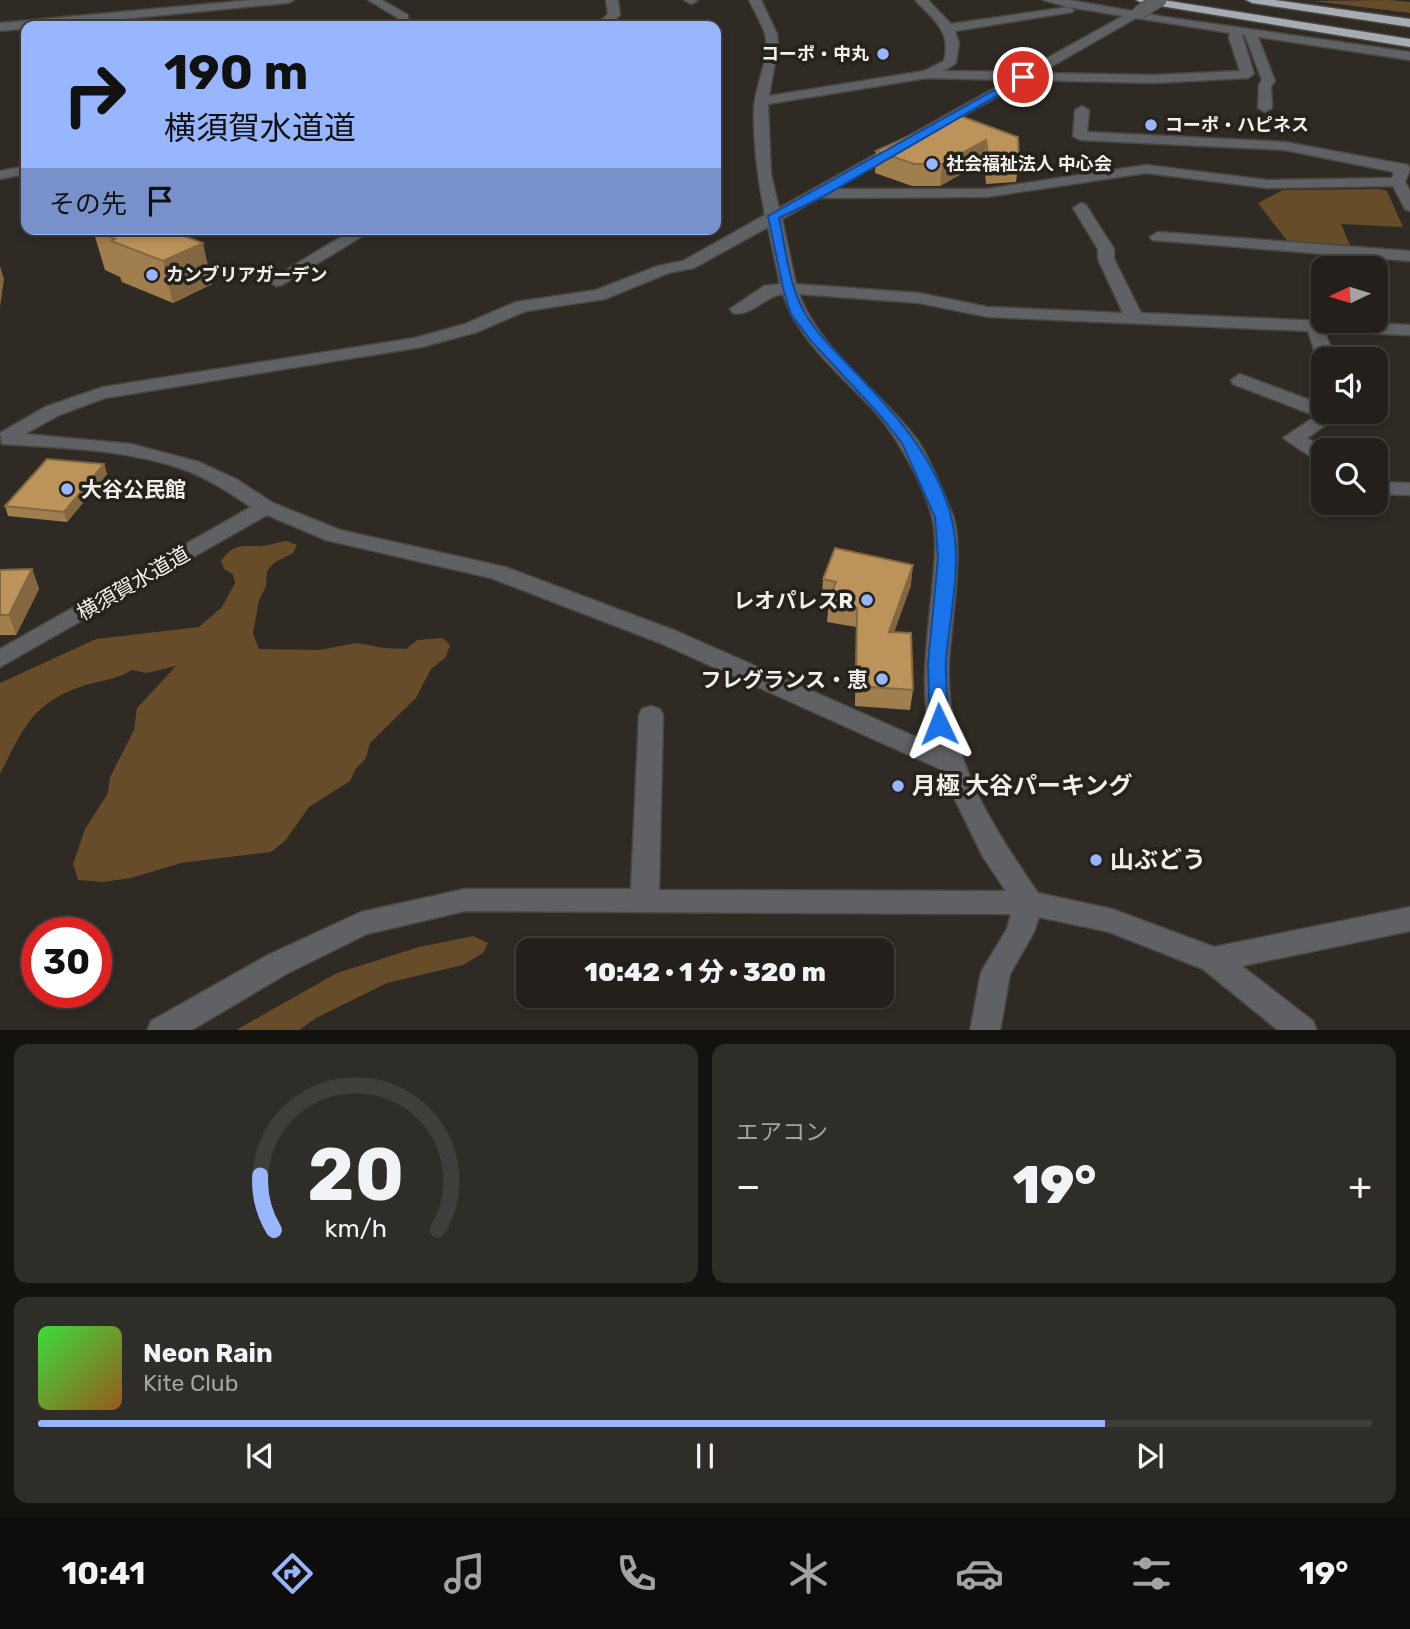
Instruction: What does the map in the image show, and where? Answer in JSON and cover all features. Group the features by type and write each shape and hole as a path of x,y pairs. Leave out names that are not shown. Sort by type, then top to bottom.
{"highway":[{"path":"1148,0 1410,41"},
{"path":"1258,1 1410,21"},
{"path":"1138,9 1410,41"}],"street":[{"path":"48,21 167,6 288,0"},
{"path":"374,0 404,17 403,21"},
{"path":"607,21 614,15 612,0"},
{"path":"755,0 771,34 772,45 761,101 764,174 789,288 798,314 816,339 883,410 909,442 927,476 943,517 947,558 937,664 939,724 950,764 993,849 1029,903"},
{"path":"921,0 942,17 950,28 954,45 950,63 927,74"},
{"path":"1049,0 1084,6 1138,9 1410,64"},
{"path":"2,438 56,409 103,393 416,343 471,328 522,306 599,295 664,268 688,265 773,216 820,194 1138,9 1160,0"},
{"path":"950,28 1084,6"},
{"path":"0,27 21,24"},
{"path":"761,101 927,74 1154,79 1248,74 1235,38 1244,32 1410,56"},
{"path":"1244,32 1269,81 1265,85 1265,108"},
{"path":"1082,116 1080,136 1143,140 1169,138 1284,146 1403,171"},
{"path":"820,194 986,193 1146,169 1267,184 1403,171"},
{"path":"0,175 21,171"},
{"path":"1403,171 1410,206"},
{"path":"1081,208 1107,249 1105,259 1135,317"},
{"path":"276,281 356,235"},
{"path":"1158,237 1410,256"},
{"path":"739,309 770,290 789,288 919,298 988,312 1311,324"},
{"path":"1388,329 1410,330"},
{"path":"1240,380 1311,405"},
{"path":"1311,449 1293,438 1316,424"},
{"path":"2,438 95,445 164,458 229,483 266,507 309,526 361,543 497,572 668,637 950,764"},
{"path":"1388,488 1410,489"},
{"name":"横須賀水道道","path":"0,659 266,507"},
{"path":"645,900 651,715"},
{"path":"164,1030 278,964 361,924 465,900 1029,903 1112,922 1213,960 1301,1030"},
{"path":"985,1030 996,972 1020,932 1029,903"},
{"path":"1213,960 1410,919"}],"shaded area":[{"path":"1313,1 1410,2 1410,13"},
{"path":"1283,190 1387,191 1403,227 1341,224 1352,250 1291,246 1258,203"},
{"path":"287,541 297,545 293,553 274,563 267,571 266,586 259,600 253,633 259,649 319,650 357,643 406,649 417,640 443,638 450,645 446,657 431,669 416,698 370,743 366,758 355,770 350,781 309,807 285,841 271,852 181,863 131,878 103,882 78,880 73,864 85,829 108,793 110,777 134,730 137,708 176,666 147,673 132,670 63,694 30,721 0,774 0,683 96,639 199,627 222,607 235,583 233,574 224,569 221,561 229,551 242,546 262,546"},
{"path":"473,936 488,943 483,953 463,965 387,983 316,1018 299,1030 236,1030 337,973 419,947"}],"building":[{"path":"958,115 1018,137 1019,160 989,162 986,140 942,164 914,164 876,151"},
{"path":"105,235 181,235 203,243 163,261 111,241 115,239"},
{"name":"大谷公民館","path":"47,459 104,464 64,512 5,506"},
{"path":"835,548 913,565 889,632 911,633 913,690 856,686 857,608 828,602 836,582 823,579"},
{"path":"32,569 9,615 0,615 0,570"}],"place":[{"name":"コーポ・中丸","path":"883,54"},
{"name":"コーポ・ハピネス","path":"1151,125"},
{"name":"社会福祉法人 中心会","path":"932,164"},
{"name":"カンブリアガーデン","path":"152,275"},
{"name":"大谷公民館","path":"67,489"},
{"name":"レオパレスR","path":"867,600"},
{"name":"フレグランス・恵","path":"882,679"},
{"name":"月極 大谷パーキング","path":"898,786"},
{"name":"山ぶどう","path":"1096,860"}],"route":[{"path":"939,724 937,664 947,558 943,517 927,476 909,442 883,410 816,339 798,314 789,288 773,216 820,194 1023,77"}]}
